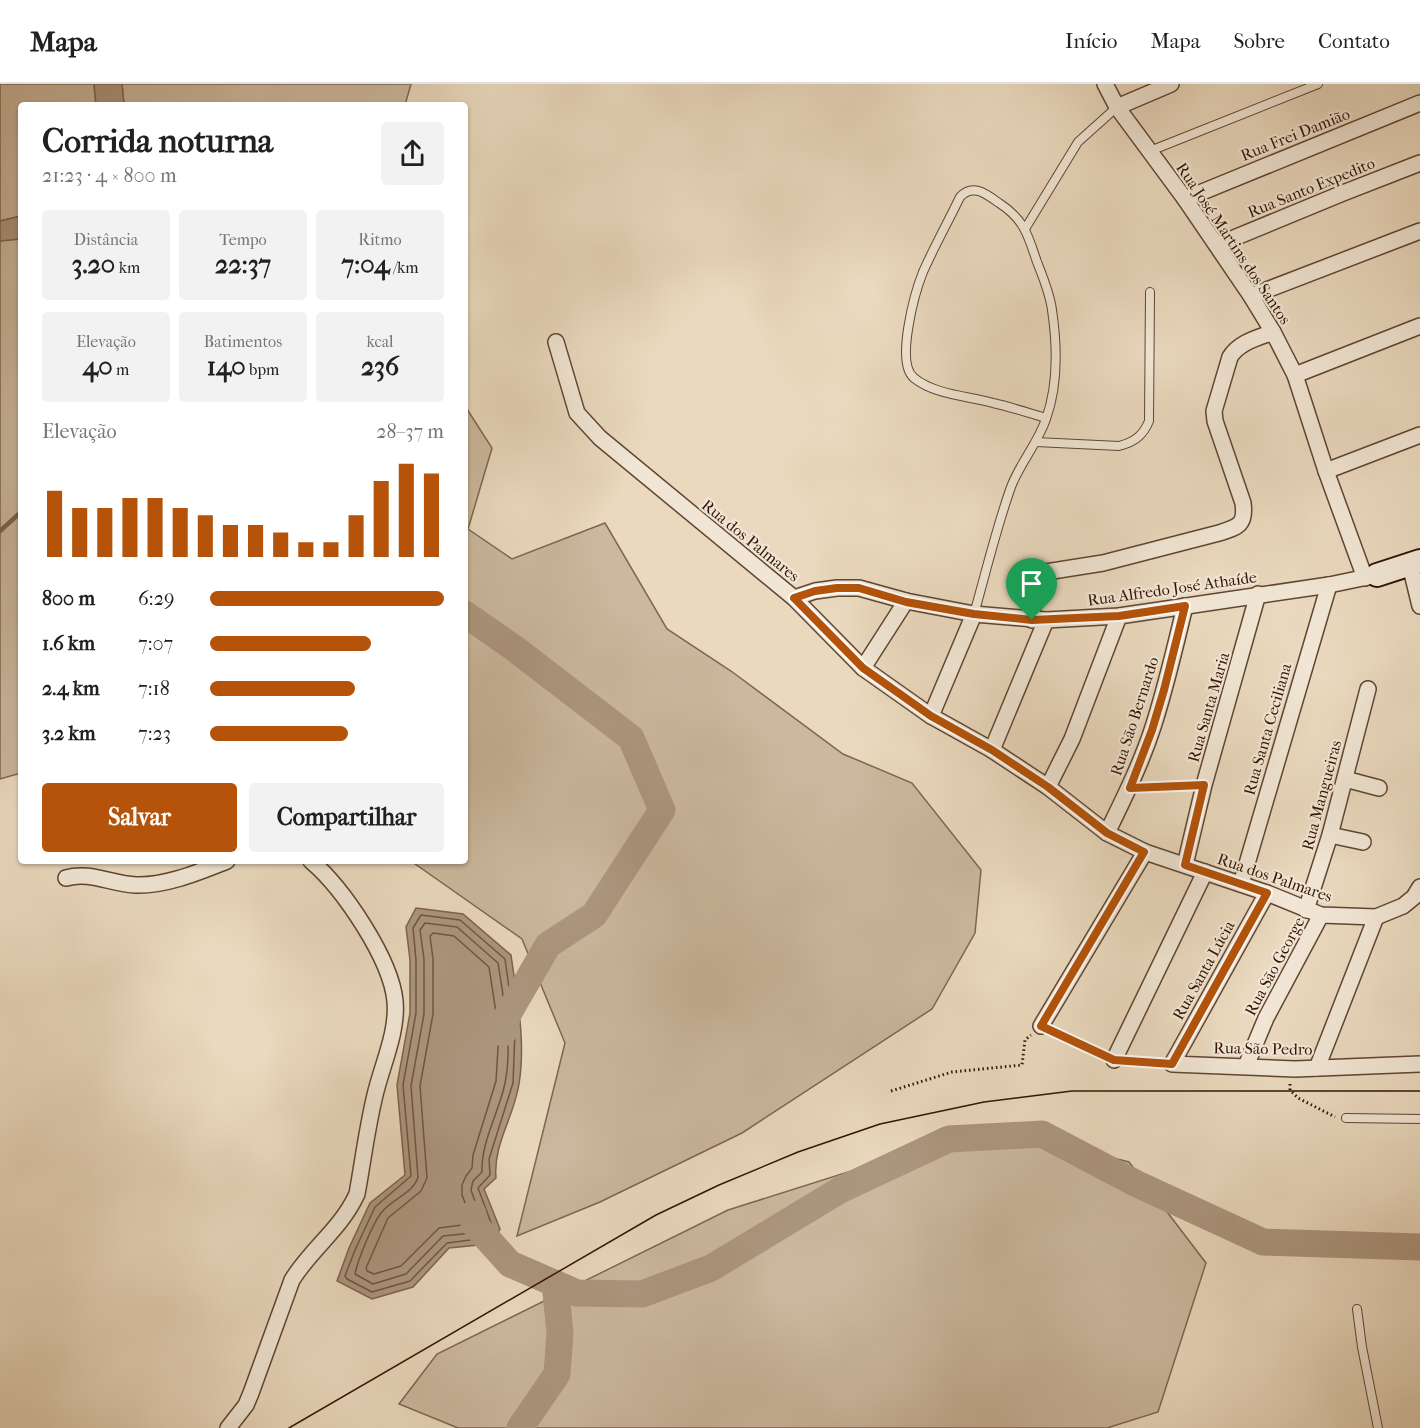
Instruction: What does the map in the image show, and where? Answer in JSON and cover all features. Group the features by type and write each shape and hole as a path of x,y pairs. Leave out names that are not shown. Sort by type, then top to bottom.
{"street":[{"name":"Rua José Martins dos Santos","path":"1105,84 1117,107 1217,245 1273,332 1295,375 1326,471 1371,576"},
{"path":"1117,107 1171,84"},
{"name":"Rua Frei Damião","path":"1185,199 1420,103"},
{"name":"Rua Santo Expedito","path":"1217,245 1420,163"},
{"path":"1251,296 1420,231"},
{"path":"1295,375 1420,326"},
{"path":"992,750 1039,620 1036,582 1039,577 1046,572 1103,563 1219,533 1235,528 1242,522 1245,514 1243,503 1215,421 1214,411 1234,350 1273,332"},
{"name":"Rua dos Palmares","path":"556,342 578,412 600,438 794,598 863,668 931,716 992,750 1048,787 1107,833 1144,852 1267,893 1321,915 1376,917 1403,906 1414,897 1420,886"},
{"path":"1326,471 1420,435"},
{"path":"1371,576 1415,563 1420,606"},
{"name":"Rua Alfredo José Athaíde","path":"794,598 815,591 859,588 906,602 974,614 1039,620 1119,616 1329,585 1371,576"},
{"name":"Rua Santa Ceciliana","path":"1241,884 1329,585"},
{"name":"Rua Santa Maria","path":"1185,865 1204,785 1258,594"},
{"path":"863,668 906,602"},
{"name":"Rua São Bernardo","path":"1107,833 1130,788 1152,730 1185,606"},
{"path":"931,716 974,614"},
{"path":"1048,787 1072,739 1119,616"},
{"name":"Rua Mangueiras","path":"1306,910 1330,836 1368,689"},
{"path":"1345,779 1378,788"},
{"path":"1330,836 1363,842"},
{"path":"1041,1026 1144,852"},
{"path":"66,878 80,875 135,885 155,884 218,864"},
{"path":"228,1428 246,1405 292,1280 300,1266 318,1249 351,1209 357,1194 375,1096 395,1013 391,985 379,954 339,889 314,864"},
{"path":"1114,1060 1204,872"},
{"name":"Rua Santa Lúcia","path":"1172,1064 1267,893"},
{"name":"Rua São George","path":"1246,1066 1266,1018 1321,915"},
{"path":"1317,1068 1376,917"},
{"name":"Rua São Pedro","path":"1172,1064 1295,1069 1420,1064"}],"lane":[{"path":"1150,151 1318,84"},
{"path":"1025,229 1078,142 1117,107"},
{"path":"974,614 1012,484 1036,442 1046,418 1053,392 1054,374 1052,309 1025,229 1017,215 980,190 968,191 960,198 922,273 909,322 907,367 913,378 937,389 1046,418"},
{"path":"1036,442 1119,446 1130,443 1144,432 1149,421 1150,292"},
{"path":"1346,1118 1420,1119"},
{"path":"1357,1309 1378,1428"}],"path":[{"path":"1130,788 1204,785"},
{"path":"891,1091 952,1072 1022,1065 1025,1040 1041,1026 1114,1060 1172,1064"},
{"path":"1295,1069 1290,1074 1290,1090 1298,1098 1334,1117 1346,1118"}],"shaded area":[{"path":"0,84 94,84 96,102 18,102 18,217 0,221"},
{"path":"122,84 411,84 406,102 124,102"},
{"path":"18,239 18,774 0,779 0,241"},
{"path":"468,411 492,448 468,529"},
{"path":"605,523 667,629 731,671 843,754 912,783 981,870 975,933 932,1009 742,1133 600,1202 517,1236 565,1043 522,939 415,864 468,864 468,529 512,559"},
{"path":"990,1127 1129,1162 1206,1263 1158,1412 1107,1428 458,1428 399,1404 437,1354 728,1210"}],"water":[{"path":"94,84 122,84 124,102 96,102"},
{"path":"18,217 18,239 0,241 0,221"},
{"path":"416,908 463,914 511,955 520,1020 521,1068 516,1096 498,1154 496,1178 484,1189 500,1229 488,1253 479,1245 449,1248 413,1287 372,1299 337,1281 349,1248 370,1203 405,1175 397,1085 410,1013 410,960 406,927"}],"waterway":[{"path":"0,531 18,515"},
{"path":"468,616 514,648 631,738 662,810 594,915 548,945 508,1014 503,1033"},
{"path":"473,1214 474,1224 510,1264 577,1293 642,1294 711,1268 840,1190 949,1139 1042,1134 1137,1184 1263,1242 1420,1247"},
{"path":"520,1428 557,1374 560,1333 555,1283"}],"tram line":[{"path":"289,1428 656,1215 719,1185 798,1152 880,1124 984,1102 1072,1091 1420,1091"}],"route":[{"path":"859,588 906,602 974,614 1032,620 1119,616 1185,606 1152,730 1130,788 1204,785 1185,865 1267,893 1172,1064 1114,1060 1041,1026 1144,852 1107,833 1048,787 992,750 931,716 863,668 794,598 815,591 859,588"}]}
